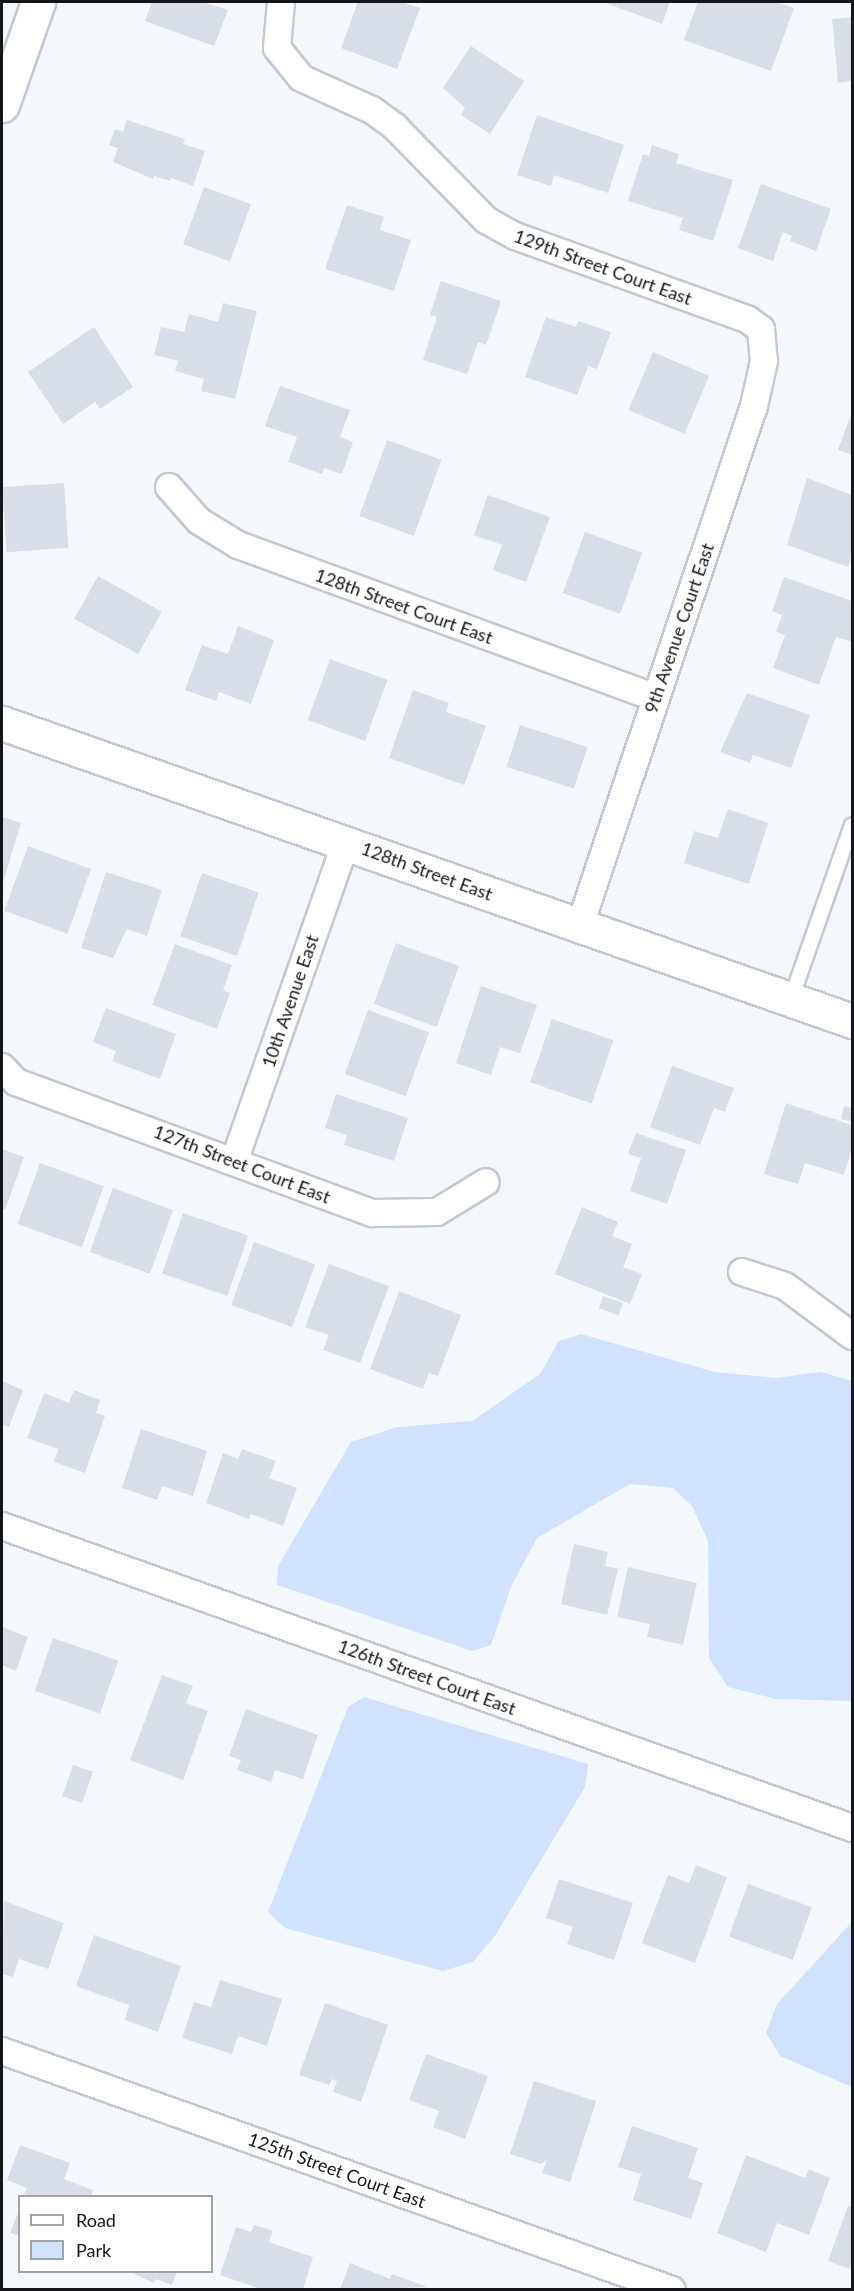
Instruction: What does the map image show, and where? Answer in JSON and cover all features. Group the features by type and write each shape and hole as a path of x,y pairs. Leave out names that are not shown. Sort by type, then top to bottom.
{"street":[{"path":"2,105 38,2"},
{"name":"129th Street Court East","path":"281,2 277,48 301,78 372,110 395,127 486,220 515,236 747,320 761,329"},
{"name":"9th Avenue Court East","path":"580,925 754,406 764,361 761,329"},
{"name":"128th Street Court East","path":"169,487 199,522 238,546 655,698"},
{"name":"128th Street East","path":"2,723 852,1021"},
{"name":"10th Avenue East","path":"235,1160 346,842"},
{"name":"127th Street Court East","path":"2,1067 16,1082 235,1160 373,1214 437,1212 486,1182"},
{"path":"742,1272 785,1286 852,1336"},
{"name":"126th Street Court East","path":"2,1526 852,1828"},
{"name":"125th Street Court East","path":"2,2051 672,2289"}],"lane":[{"path":"791,999 852,825"}],"green space":[{"path":"581,1334 715,1372 776,1378 821,1372 852,1381 852,1701 776,1699 728,1687 709,1658 708,1541 692,1506 673,1488 630,1484 537,1538 511,1587 491,1645 472,1651 277,1585 278,1566 351,1442 397,1427 472,1421 540,1374 559,1341"},
{"path":"364,1697 588,1764 585,1787 495,1936 473,1962 443,1971 285,1928 268,1912 348,1707"},
{"path":"852,1922 852,2087 780,2056 766,2033 777,2004"}],"building":[{"path":"152,2 203,2 228,10 214,46 145,21"},
{"path":"358,2 401,2 420,8 397,69 341,48"},
{"path":"603,2 670,2 662,24"},
{"path":"698,2 776,2 794,8 771,71 684,40"},
{"path":"852,17 852,81 838,83 832,19"},
{"path":"471,46 524,81 490,134 461,115 465,108 443,88"},
{"path":"537,115 624,145 608,193 554,175 551,186 517,175"},
{"path":"127,120 185,139 183,144 205,151 193,186 171,178 170,181 154,176 153,179 113,162 118,148 109,145 115,129 123,132"},
{"path":"652,145 679,154 676,163 733,180 713,241 679,230 683,218 628,201 643,154 649,156"},
{"path":"761,184 831,209 816,251 790,241 792,236 783,232 773,261 738,248"},
{"path":"204,187 251,204 230,261 183,244"},
{"path":"347,205 384,217 380,230 411,240 394,291 325,269"},
{"path":"441,281 501,301 486,345 478,342 467,374 423,360 437,317 430,315"},
{"path":"223,303 257,311 235,399 201,391 204,379 175,371 178,361 154,355 161,327 184,332 189,314 218,322"},
{"path":"546,317 576,327 578,321 611,332 597,369 588,366 577,395 525,377"},
{"path":"94,327 133,387 100,409 95,402 63,424 28,372"},
{"path":"653,352 709,376 685,434 628,410"},
{"path":"280,386 350,410 340,437 353,442 342,474 324,468 322,474 288,462 297,437 265,426"},
{"path":"852,412 852,455 838,450"},
{"path":"387,440 442,460 414,536 359,516"},
{"path":"807,478 852,495 852,555 848,567 787,545"},
{"path":"64,483 69,548 7,552 2,487"},
{"path":"488,495 550,517 526,582 493,570 502,545 474,535"},
{"path":"585,532 642,553 620,614 563,593"},
{"path":"98,576 162,611 138,654 74,619"},
{"path":"784,577 852,601 852,642 836,637 819,685 773,668 785,635 776,632 782,615 772,611"},
{"path":"238,626 274,640 251,704 219,692 216,701 185,690 202,645 228,654"},
{"path":"330,659 387,680 365,741 308,720"},
{"path":"413,690 449,703 446,712 486,726 464,785 389,758"},
{"path":"747,693 810,715 791,768 753,755 750,763 720,752"},
{"path":"520,725 588,747 574,789 506,767"},
{"path":"728,809 768,823 749,884 684,863 694,831 718,838"},
{"path":"2,817 21,823 2,885"},
{"path":"28,846 91,869 67,934 4,911"},
{"path":"106,872 162,890 147,936 127,929 113,958 81,948"},
{"path":"202,873 259,893 237,956 180,936"},
{"path":"396,943 459,966 437,1027 374,1004"},
{"path":"175,944 232,965 223,990 230,993 217,1029 152,1005"},
{"path":"481,986 537,1005 520,1053 500,1047 491,1075 456,1063"},
{"path":"106,1008 176,1034 160,1079 112,1061 116,1051 93,1042"},
{"path":"368,1010 429,1032 406,1096 345,1074"},
{"path":"552,1019 613,1040 592,1104 530,1082"},
{"path":"672,1066 734,1088 725,1112 714,1108 700,1145 650,1127"},
{"path":"336,1094 408,1118 394,1161 344,1145 347,1135 325,1128"},
{"path":"786,1103 852,1125 852,1148 844,1175 805,1163 798,1184 764,1174"},
{"path":"844,1106 852,1108 852,1122 841,1119"},
{"path":"636,1133 686,1150 667,1204 630,1191 641,1158 628,1154"},
{"path":"2,1149 24,1157 5,1210 2,1209"},
{"path":"40,1163 104,1186 82,1247 18,1224"},
{"path":"113,1188 173,1210 150,1274 90,1252"},
{"path":"582,1207 618,1222 612,1236 632,1244 623,1267 642,1274 630,1304 555,1274"},
{"path":"183,1213 248,1235 227,1296 162,1274"},
{"path":"254,1242 315,1264 292,1327 231,1305"},
{"path":"329,1264 389,1286 360,1363 323,1350 329,1335 305,1327"},
{"path":"399,1291 461,1315 438,1376 429,1373 423,1389 370,1369"},
{"path":"603,1296 623,1303 619,1315 599,1308"},
{"path":"2,1381 23,1390 9,1427 2,1424"},
{"path":"74,1390 100,1400 96,1413 105,1416 85,1473 54,1462 58,1449 27,1438 44,1393 69,1403"},
{"path":"141,1429 207,1451 193,1496 162,1486 157,1500 122,1488"},
{"path":"242,1449 276,1461 269,1478 297,1488 283,1526 251,1514 249,1519 206,1503 223,1453 238,1459"},
{"path":"574,1544 608,1552 605,1566 618,1569 607,1615 561,1604"},
{"path":"628,1567 697,1583 683,1645 647,1637 650,1624 617,1617"},
{"path":"2,1627 28,1637 16,1671 2,1665"},
{"path":"53,1638 118,1660 100,1713 35,1691"},
{"path":"162,1675 193,1686 186,1703 208,1711 183,1780 130,1760"},
{"path":"246,1709 318,1735 303,1779 275,1770 271,1782 237,1770 241,1760 229,1756"},
{"path":"73,1765 93,1772 82,1803 62,1796"},
{"path":"696,1865 727,1877 695,1963 642,1943 668,1875 689,1883"},
{"path":"559,1879 633,1903 614,1960 567,1944 573,1927 546,1918"},
{"path":"748,1884 812,1907 793,1960 729,1937"},
{"path":"4,1901 64,1923 48,1969 19,1959 13,1977 2,1974"},
{"path":"94,1935 181,1966 158,2032 125,2020 129,2005 76,1986"},
{"path":"220,1980 282,1999 267,2046 238,2036 232,2054 182,2038 194,2002 211,2007"},
{"path":"325,2003 388,2025 361,2102 333,2092 337,2081 332,2079 329,2085 299,2075"},
{"path":"426,2054 488,2076 465,2139 433,2127 439,2111 409,2100"},
{"path":"534,2081 596,2101 570,2182 542,2173 547,2160 541,2164 510,2154"},
{"path":"632,2126 698,2148 688,2178 703,2183 691,2219 633,2200 641,2174 618,2167"},
{"path":"20,2145 70,2163 64,2179 93,2190 91,2195 24,2195 27,2188 7,2180"},
{"path":"746,2155 805,2178 809,2169 830,2178 809,2235 777,2223 766,2252 717,2233"},
{"path":"848,2206 852,2207 852,2270 828,2261"},
{"path":"18,2213 18,2235 10,2233"},
{"path":"254,2225 273,2231 269,2242 313,2257 303,2290 263,2290 220,2275 236,2227 251,2232"},
{"path":"350,2263 390,2279 392,2274 427,2287 340,2290"},
{"path":"132,2273 177,2273 172,2285 156,2279 154,2283"}]}
